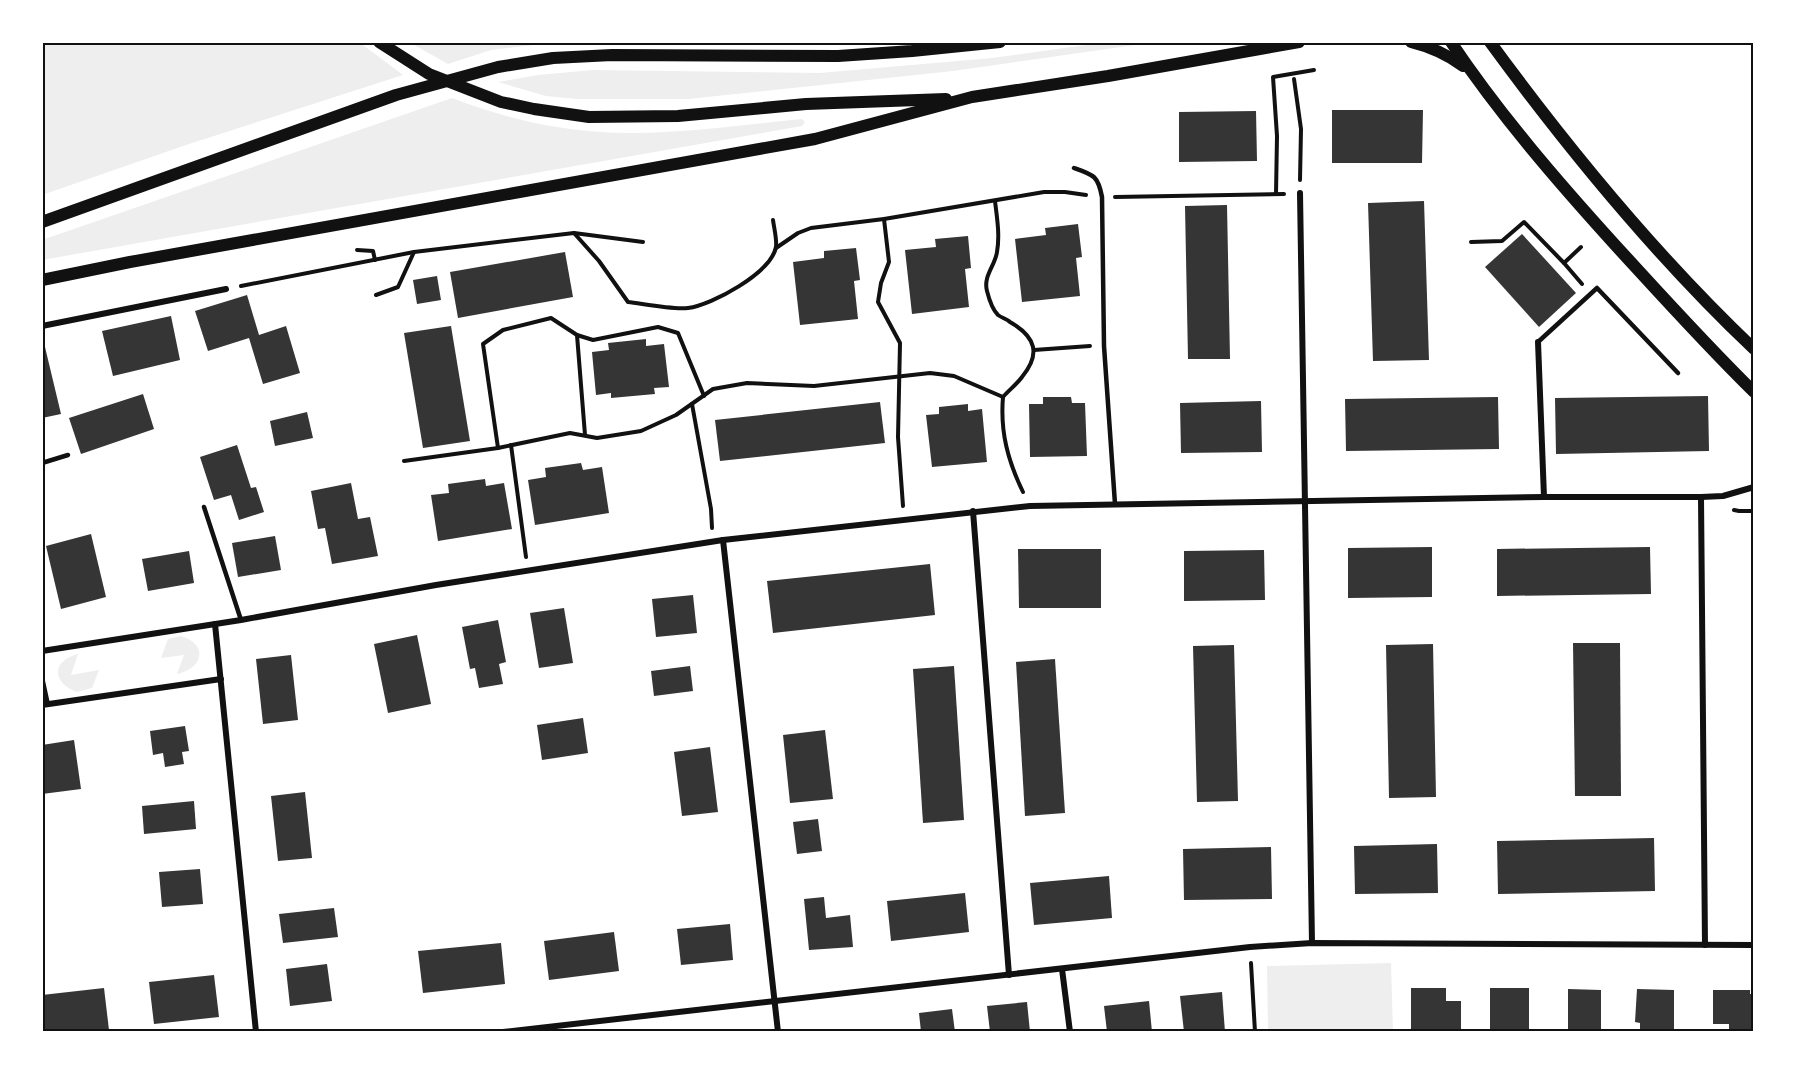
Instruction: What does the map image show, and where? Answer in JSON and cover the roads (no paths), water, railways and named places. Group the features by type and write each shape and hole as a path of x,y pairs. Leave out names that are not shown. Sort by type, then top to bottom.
{"main road":[{"path":"379,42 429,74 501,102 589,117 678,116 806,104 972,97"},
{"path":"42,222 396,94 498,67 553,58 612,55 838,56 1000,42"},
{"path":"42,280 815,139 972,97 1108,76 1299,42"},
{"path":"1411,42 1429,46 1472,72"},
{"path":"1451,42 1560,184 1690,328 1754,392"},
{"path":"1490,42 1544,116 1583,163 1712,308 1754,349"}],"street":[{"path":"1300,193 1312,943"},
{"path":"42,326 226,289"},
{"path":"1538,342 1544,497"},
{"path":"42,651 241,620 355,598 723,540 973,511 1030,506 1115,504 1544,497 1701,497 1723,496 1744,492 1754,487"},
{"path":"1701,497 1705,945"},
{"path":"973,511 1009,975"},
{"path":"723,540 778,1032"},
{"path":"215,624 256,1032"},
{"path":"42,681 44,705 221,679"},
{"path":"503,1032 1251,947 1312,943 1754,945"},
{"path":"1062,969 1070,1032"}],"lane":[{"path":"1074,168 1092,174 1099,184 1102,197 1104,346 1115,504"},
{"path":"1538,342 1597,288 1678,373"},
{"path":"42,463 68,454"},
{"path":"204,507 241,620"}]}
